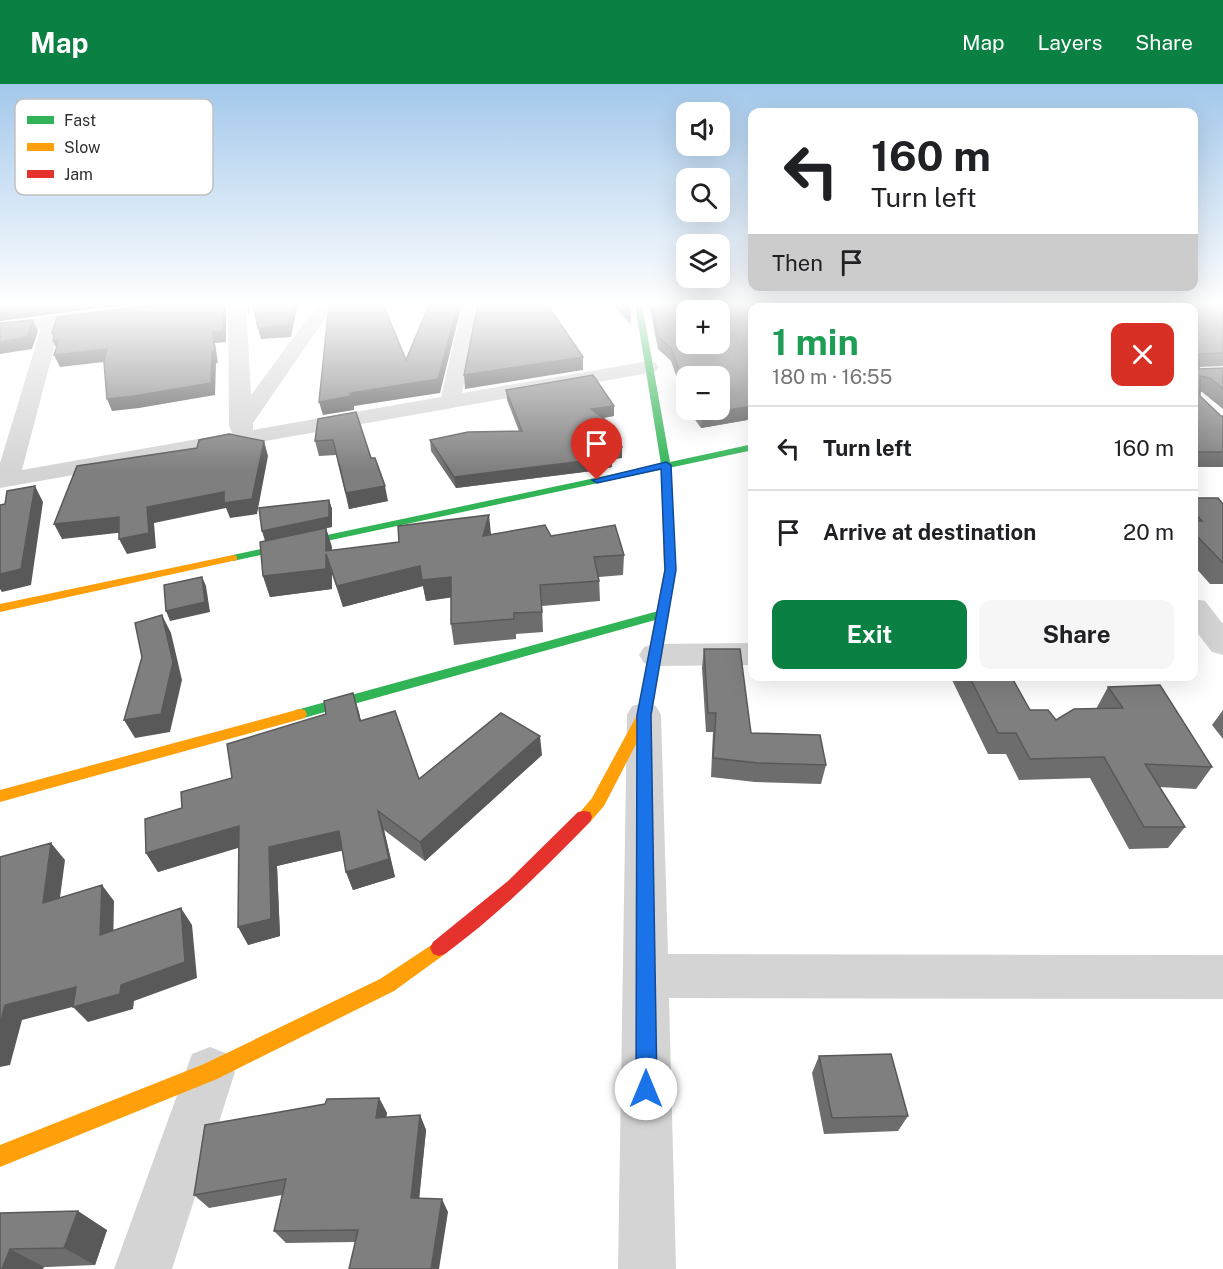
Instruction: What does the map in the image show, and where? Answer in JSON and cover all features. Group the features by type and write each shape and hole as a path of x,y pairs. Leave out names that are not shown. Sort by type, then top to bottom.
{"street":[{"path":"40,359 4,480 242,431 450,402 649,367"},
{"path":"239,359 242,431"},
{"path":"242,431 290,359"},
{"path":"450,402 460,359"},
{"path":"647,1269 644,715 670,570 666,465 648,359"},
{"path":"0,608 748,448"},
{"path":"1198,613 1223,646"},
{"path":"0,796 662,614"},
{"path":"1198,649 1223,646"},
{"path":"654,655 748,654"},
{"path":"0,1156 210,1072 387,985 458,935 538,865 598,802 644,715"},
{"path":"646,976 1223,977"},
{"path":"143,1269 210,1072"}],"building":[{"path":"105,359 212,359 211,383 107,399"},
{"path":"323,359 443,359 438,379 350,393 351,396 319,402"},
{"path":"467,359 568,359 464,375"},
{"path":"675,359 748,359 748,407 730,410 730,366 678,366"},
{"path":"1198,359 1199,369 1223,368 1223,389 1210,378 1200,376 1200,396 1223,416 1223,452 1198,452"},
{"path":"593,375 614,406 591,409 607,421 622,447 607,449 612,456 454,477 430,440 468,432 522,431 506,390"},
{"path":"356,412 371,458 375,458 385,486 346,493 333,440 315,441 318,419"},
{"path":"229,434 264,441 252,499 224,503 224,492 147,507 149,533 119,539 119,517 54,524 77,466 197,448 199,440"},
{"path":"35,486 21,569 0,574 0,505 5,504 7,491"},
{"path":"1198,498 1218,498 1223,504 1223,563 1198,537 1198,521 1202,521 1198,516"},
{"path":"329,500 329,517 262,531 259,508"},
{"path":"489,515 483,536 545,525 551,536 615,525 624,555 594,557 599,581 540,585 542,612 514,613 514,619 451,624 451,577 422,580 420,566 337,586 326,554 326,569 263,576 260,542 326,528 326,551 399,542 398,526"},
{"path":"202,577 205,602 166,611 164,585"},
{"path":"162,615 173,662 161,714 124,720 142,657 135,623"},
{"path":"704,649 740,649 751,733 820,735 826,765 758,763 713,758 716,713 708,713"},
{"path":"972,681 1014,681 1030,710 1048,710 1056,720 1074,709 1123,708 1108,687 1160,685 1212,767 1145,764 1185,827 1144,827 1104,757 1030,759 1016,733 998,733"},
{"path":"353,693 360,721 395,711 419,779 501,713 540,736 420,842 378,811 389,859 346,872 339,831 269,847 271,919 238,927 239,826 146,853 145,819 182,808 181,792 232,778 227,744 326,714 324,701"},
{"path":"51,843 43,903 102,885 100,935 181,908 185,962 121,985 120,994 73,1007 76,987 5,1005 0,1024 0,857"},
{"path":"891,1054 908,1116 832,1118 819,1056"},
{"path":"379,1098 376,1118 420,1115 411,1198 442,1199 431,1269 349,1269 358,1230 274,1231 286,1179 194,1195 205,1125 325,1104 327,1099"},
{"path":"78,1211 64,1248 10,1249 0,1269 0,1213"}],"traffic: fast":[{"path":"648,359 666,465"},
{"path":"233,558 748,448"},
{"path":"300,714 662,614"}],"traffic: slow":[{"path":"584,817 598,802 644,715 670,571 666,465"},
{"path":"0,608 233,558"},
{"path":"0,796 300,714"},
{"path":"0,1156 210,1072 387,985 439,948"}],"traffic: jam":[{"path":"439,948 478,919 515,886 584,817"}],"route":[{"path":"597,480 666,465 670,570 644,715 646,1089"}]}
